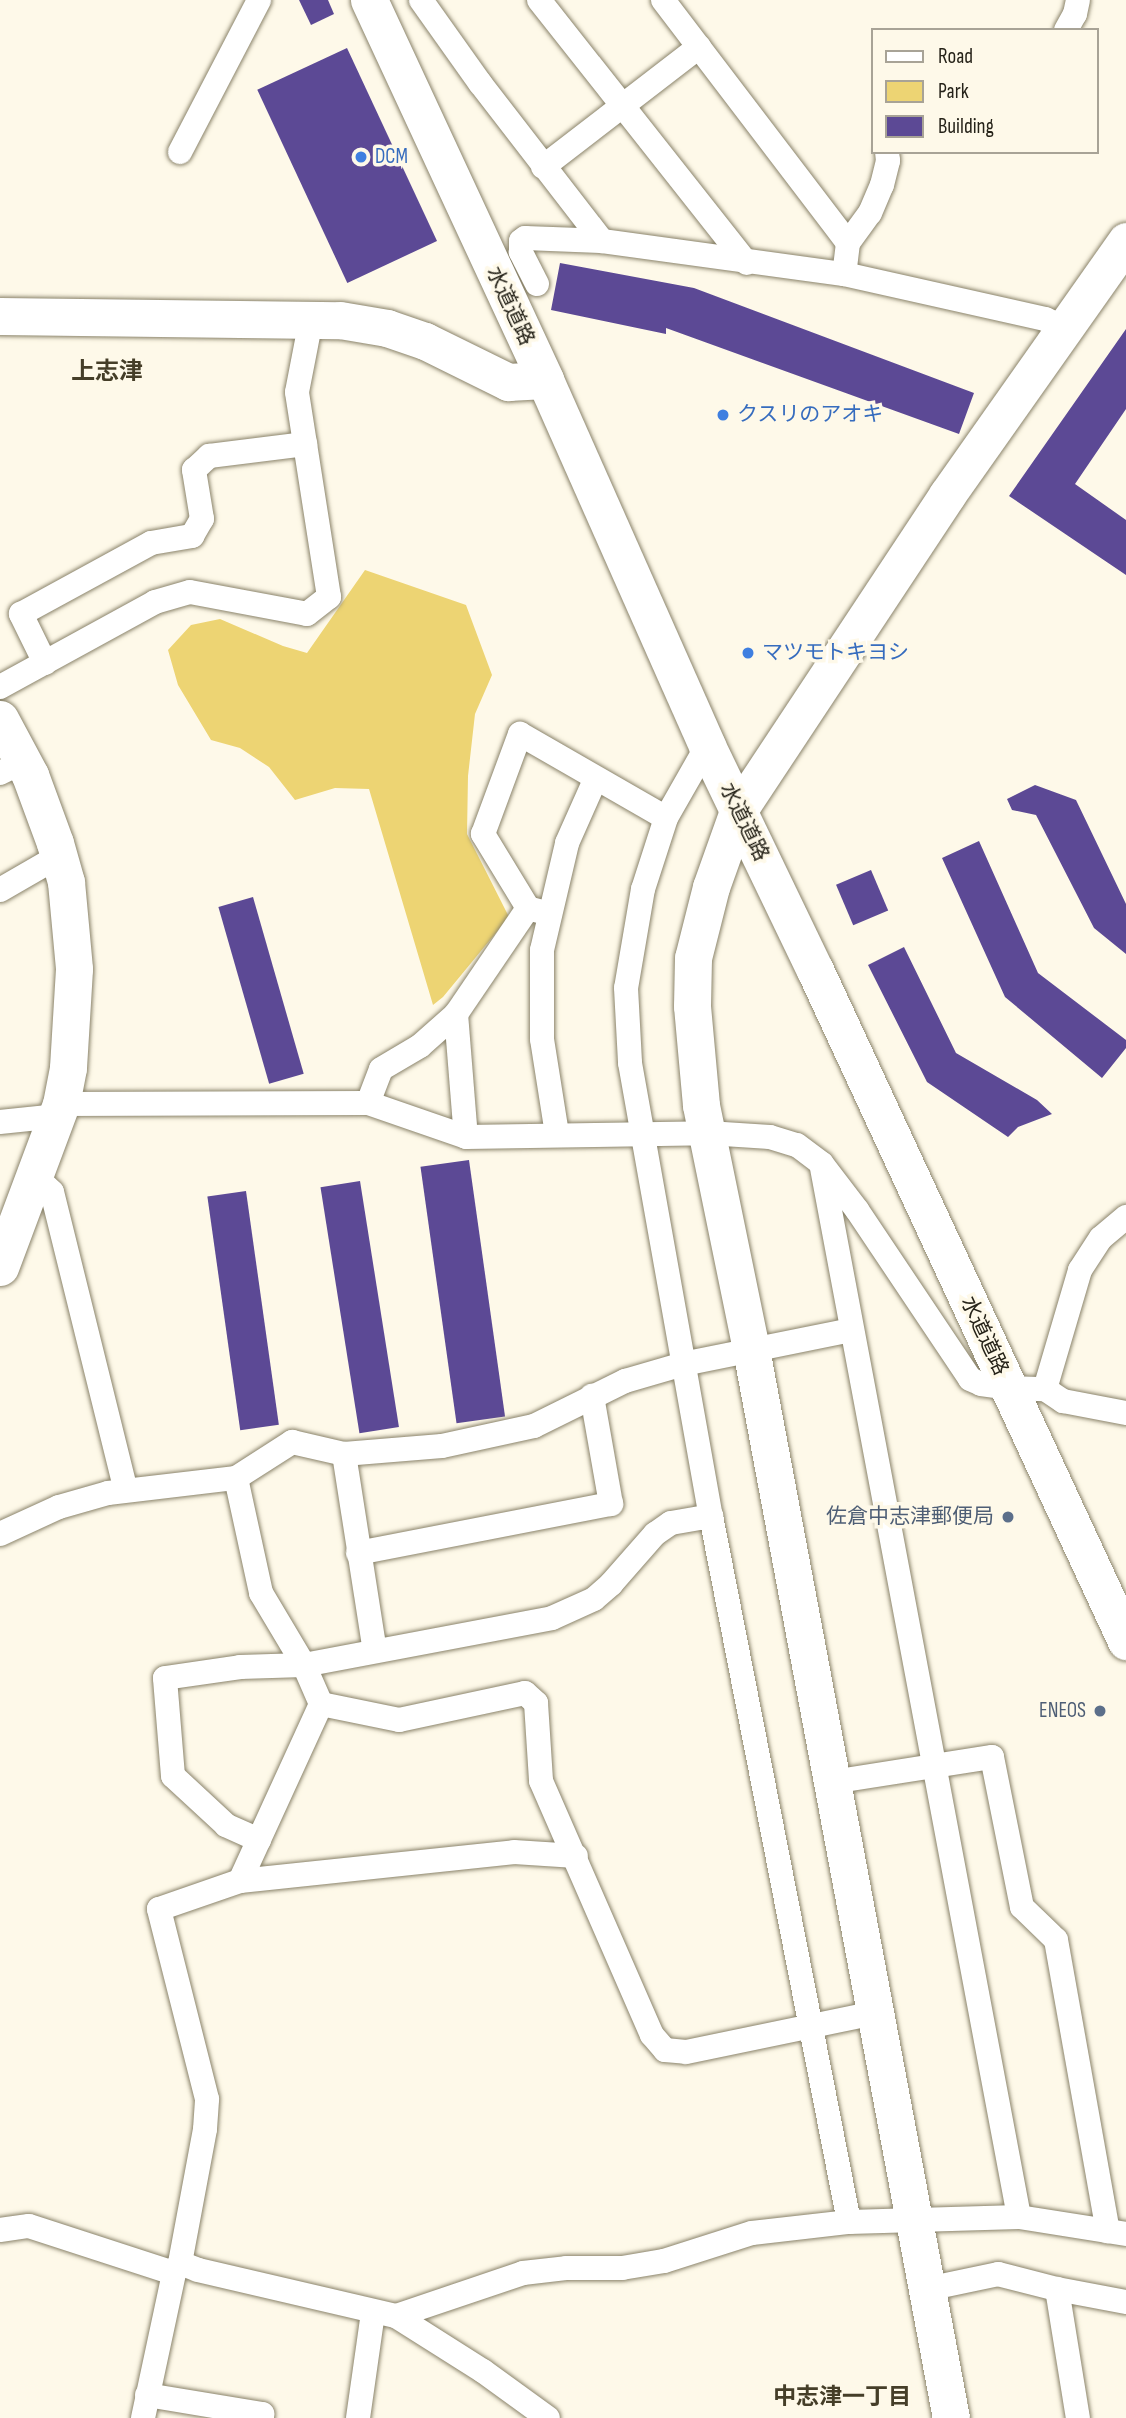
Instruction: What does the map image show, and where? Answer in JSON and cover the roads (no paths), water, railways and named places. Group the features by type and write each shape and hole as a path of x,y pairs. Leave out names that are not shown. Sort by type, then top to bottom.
{"street":[{"path":"180,152 260,0"},
{"name":"水道道路","path":"369,0 545,380 707,746 1126,1641"},
{"path":"421,0 543,167 602,241"},
{"path":"539,0 747,264"},
{"path":"663,0 848,243"},
{"path":"1067,28 1075,14 1078,0"},
{"path":"543,167 699,47"},
{"path":"844,274 848,243 870,213 882,186 887,154"},
{"path":"537,284 521,252 521,241 525,238 602,241 747,264 844,274 1045,319 1066,329"},
{"path":"951,2418 751,1349 708,1133 695,1052 693,958 711,887 738,811 947,495 1126,241"},
{"path":"0,316 311,320 387,328 451,352 478,370 508,382 545,380"},
{"path":"0,687 155,602 190,592 307,614 329,597 297,392 311,320"},
{"path":"45,663 21,614 151,543 192,536 202,519 194,470 209,456 305,444"},
{"path":"0,719 11,767 44,809 59,856 66,882 74,969 68,1068 59,1110 0,1267"},
{"path":"557,1134 542,1039 539,911 483,834 520,734 595,780 666,818"},
{"path":"707,746 666,818 643,889 626,988 630,1063 711,1516 849,2222"},
{"path":"368,1103 381,1069 420,1046 456,1014 539,911 595,780"},
{"path":"0,890 59,856"},
{"path":"456,1014 466,1137"},
{"path":"0,1122 59,1110 368,1103 466,1137 708,1133 770,1137 797,1145 822,1164 857,1210 970,1379 981,1384 1009,1388 1045,1389 1063,1401 1126,1413"},
{"path":"822,1164 851,1330 1020,2217"},
{"path":"35,1176 52,1192 127,1490"},
{"path":"1045,1389 1080,1270 1101,1238 1126,1217"},
{"path":"0,1534 59,1507 127,1490 236,1478 292,1442 344,1454 442,1446 534,1426 625,1381 683,1364 851,1330"},
{"path":"358,1553 611,1504 592,1396"},
{"path":"344,1454 375,1651"},
{"path":"236,1478 261,1593 304,1665 321,1704 240,1881"},
{"path":"259,1840 226,1825 173,1776 165,1678 240,1667 304,1665 563,1615 594,1599 611,1584 655,1534 671,1522 711,1516"},
{"path":"321,1704 399,1720 525,1693 536,1703 541,1781 652,2035 665,2050 686,2052 875,2013"},
{"path":"385,2315 523,2273 566,2268 622,2268 664,2261 752,2233 849,2222 1020,2217 1117,2233 1056,1940 1023,1907 992,1758 832,1782"},
{"path":"262,2418 262,2414 145,2407 205,2129 207,2099 159,1909 240,1881 514,1852 576,1856"},
{"path":"0,2230 29,2227 177,2268 198,2270 313,2295 385,2315 483,2371 548,2418"},
{"path":"927,2289 998,2274 1126,2302"},
{"path":"1057,2289 1078,2418"},
{"path":"358,2418 385,2315"}],"place":[{"name":"DCM","path":"361,157"},
{"name":"クスリのアオキ","path":"723,415"},
{"name":"マツモトキヨシ","path":"748,653"},
{"name":"佐倉中志津郵便局","path":"1008,1517"},
{"name":"ENEOS","path":"1100,1711"}],"district":[{"name":"上志津","path":"107,372"},
{"name":"中志津一丁目","path":"842,2397"}]}
